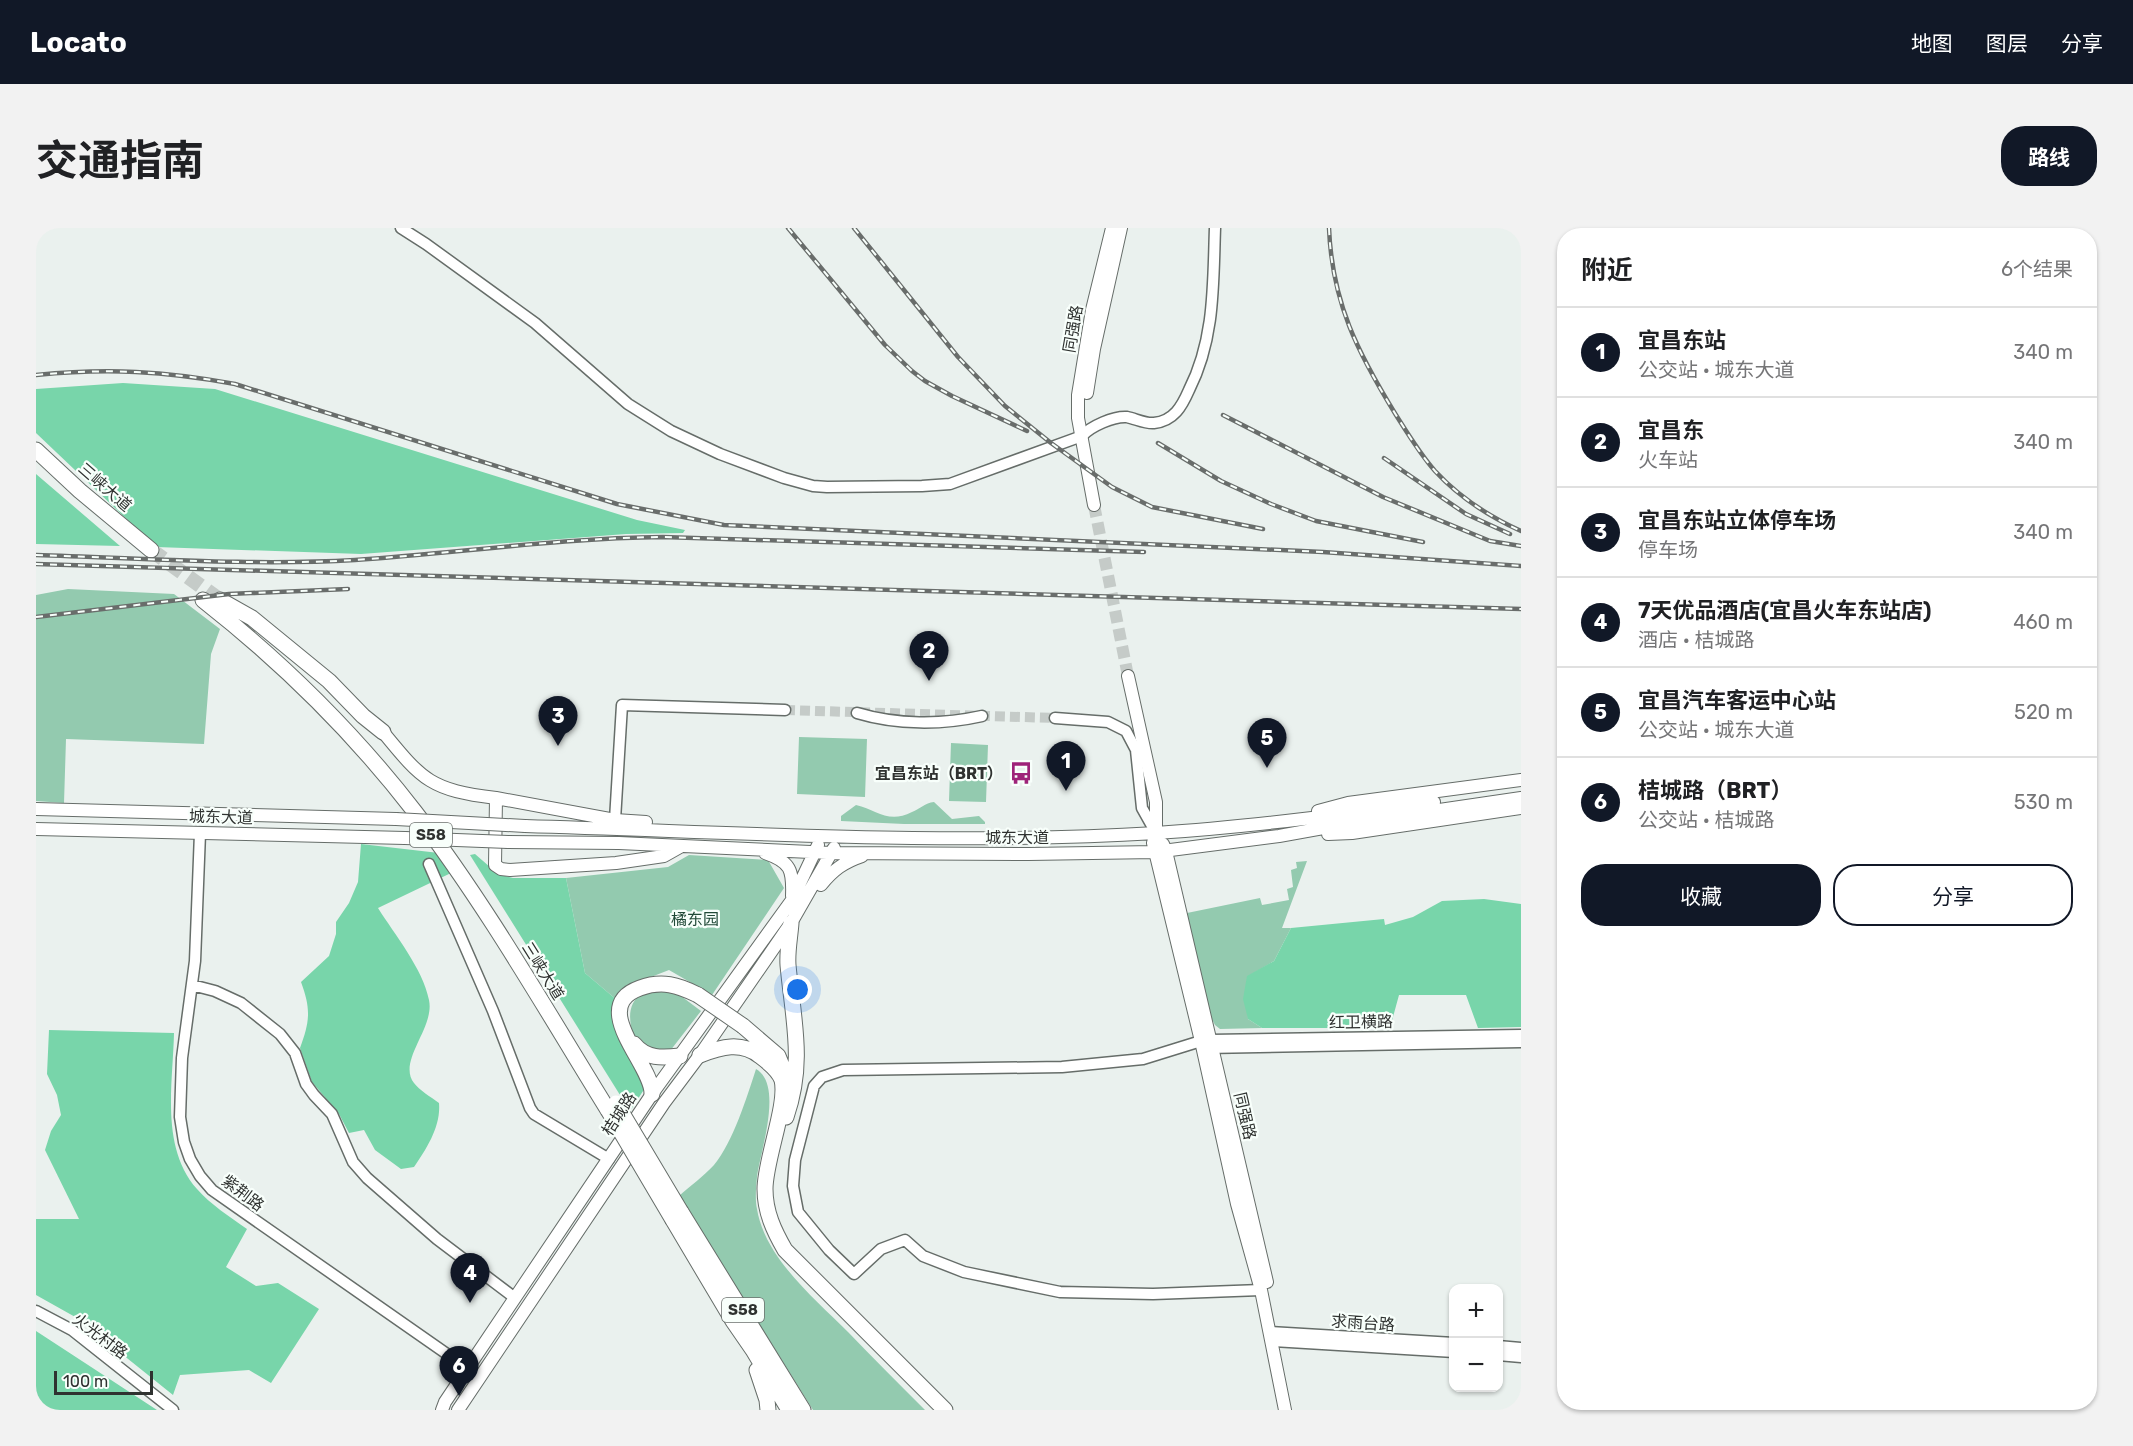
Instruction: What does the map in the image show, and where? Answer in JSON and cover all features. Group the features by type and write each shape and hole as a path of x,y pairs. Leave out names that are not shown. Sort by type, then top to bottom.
{"highway":[{"name":"三峡大道","path":"36,450 144,550 92,514 36,464"},
{"name":"三峡大道","path":"203,600 268,654 327,711 415,813 493,923 612,1106"},
{"name":"三峡大道","path":"383,732 363,716 329,681 252,618 220,600 282,653 370,747 422,809 502,923 677,1216 803,1410"},
{"path":"791,923 788,963 795,1008 797,1058 794,1095 786,1117 774,1171 773,1204 783,1230 792,1244 936,1387 956,1410"},
{"path":"652,1094 651,1083 621,1026 620,1009 632,991 651,984 667,983 681,987 697,997 773,1051 784,1067 787,1080 786,1117"},
{"path":"680,1056 652,1057 638,1050 624,1024 625,1008 634,995 654,987 681,991 697,997"},
{"path":"742,1028 772,1055 782,1079 782,1095 765,1189 771,1223 785,1250 844,1321 930,1410"},
{"path":"700,1055 716,1049 744,1047 762,1058 782,1079"},
{"name":"三峡大道","path":"677,1216 733,1321 789,1410"},
{"path":"785,1250 945,1410"},
{"path":"733,1321 760,1376 768,1410"}],"main road":[{"name":"同强路","path":"1094,505 1078,418 1078,395 1092,310 1112,228"},
{"name":"同强路","path":"1082,436 1094,349 1120,228"},
{"name":"同强路","path":"1128,676 1156,802 1156,833 1153,843 1161,852 1276,1337 1291,1410"},
{"path":"383,732 422,776 434,784 459,792 615,820 782,834"},
{"path":"1274,822 1348,803 1521,780"},
{"name":"城东大道","path":"36,809 396,819 525,826 822,836 1008,838 1156,833 1274,822 1521,790"},
{"path":"496,798 495,865 501,869 626,861 664,856 681,847"},
{"name":"城东大道","path":"36,830 619,843 832,853 1161,852 1521,798"},
{"path":"1279,836 1352,833 1521,808"},
{"name":"桔城路","path":"442,1410 467,1368 652,1094 792,900 822,836"},
{"name":"桔城路","path":"458,1410 664,1103 791,923 840,836"},
{"path":"752,849 786,863 791,872 792,900"},
{"path":"791,923 836,867 874,853"},
{"name":"同强路","path":"1207,1044 1237,1204 1276,1337 1285,1410"}],"street":[{"path":"401,228 536,323 628,404 671,431 720,454 784,478 826,487 951,484 1082,436 1090,427 1124,417 1153,423 1169,419 1182,406 1199,371 1209,334 1213,297 1215,228"},
{"path":"615,820 622,705 785,710"},
{"path":"857,713 880,720 952,722 982,716"},
{"path":"1055,718 1108,722 1121,727 1136,750 1142,808 1156,833"},
{"name":"紫荆路","path":"200,833 192,985 182,1058 180,1117 184,1142 190,1159 212,1190 467,1368"},
{"path":"429,864 493,1011 530,1108 534,1114 609,1158"},
{"path":"192,985 215,991 241,1003 280,1034 295,1053 306,1084 332,1114 353,1162 367,1178 437,1239 515,1298"},
{"name":"红卫横路","path":"1207,1044 1521,1035"},
{"name":"红卫横路","path":"1207,1044 1521,1042"},
{"path":"1207,1044 1143,1059 1062,1067 843,1070 822,1077 814,1086 795,1160 793,1186 798,1212 829,1250 854,1274 881,1250 905,1240 923,1256 964,1272 1060,1292 1153,1294 1261,1290"},
{"name":"火光村路","path":"36,1311 72,1330 172,1410"},
{"name":"求雨台路","path":"1276,1337 1449,1343"},
{"name":"求雨台路","path":"1276,1337 1449,1352"},
{"path":"1503,1346 1521,1348"},
{"path":"1503,1355 1521,1357"}],"green space":[{"path":"123,383 215,389 637,520 685,530 683,533 626,534 361,554 156,547 36,433 36,389"},
{"path":"36,474 120,546 36,544"},
{"path":"68,589 174,594 220,629 211,654 204,744 66,739 64,803 36,801 36,595"},
{"path":"799,737 867,739 865,797 797,794"},
{"path":"951,743 988,745 986,802 949,801"},
{"path":"934,802 952,819 979,816 985,824 841,821 841,816 856,805 883,815 896,817"},
{"path":"361,844 439,853 451,873 378,908 415,964 426,988 429,1000 427,1022 413,1054 410,1074 416,1086 439,1103 438,1120 428,1144 414,1167 401,1169 375,1150 364,1130 349,1133 339,1114 312,1082 300,1048 308,1015 301,982 329,956 336,934 336,922 349,903 358,882"},
{"path":"475,854 498,874 513,878 566,878 585,973 618,1001 633,1064 645,1088 630,1111 470,855"},
{"name":"橘东园","path":"689,855 768,860 784,888 712,995 669,970 633,984 618,1001 585,973 566,878 668,867"},
{"path":"1307,861 1282,928 1291,928 1274,961 1247,977 1248,1019 1262,1028 1220,1029 1210,1015 1187,913 1260,898 1262,905 1289,900 1287,889 1293,887 1291,870 1297,868 1296,862"},
{"path":"1484,899 1521,904 1521,1027 1478,1028 1466,995 1399,995 1390,1028 1262,1028 1248,1019 1243,999 1247,976 1274,961 1291,928 1384,919 1385,925 1413,917 1442,901"},
{"path":"668,990 681,996 701,1011 670,1051 653,1050 634,1038 630,1019 631,1007 643,993"},
{"path":"49,1030 174,1033 171,1114 178,1154 185,1172 202,1195 247,1229 226,1267 256,1286 278,1283 319,1309 271,1383 249,1370 180,1375 173,1395 77,1318 36,1295 36,1219 79,1219 45,1150 51,1131 61,1115 57,1095 47,1074"},
{"path":"756,1069 764,1077 768,1089 768,1120 757,1177 756,1198 762,1227 770,1244 807,1292 925,1410 813,1410 679,1196 710,1169 721,1155 739,1119"},
{"path":"36,1331 157,1410 36,1410"}],"tunnel":[{"path":"1094,505 1128,676"},
{"path":"151,550 220,600"},
{"path":"785,710 1055,718"}],"railway":[{"path":"788,228 885,345 912,371 952,396 1027,431"},
{"path":"854,228 958,357 1005,406 1051,443 1112,487 1152,507 1263,529"},
{"path":"1329,228 1335,280 1349,326 1370,370 1405,429 1419,451 1454,489 1486,513 1521,531"},
{"path":"36,375 136,372 184,376 235,384 617,504 724,525 1323,552 1521,566"},
{"path":"1223,415 1383,497 1490,541 1521,546"},
{"path":"1158,443 1221,481 1316,521 1423,542"},
{"path":"1384,458 1466,514 1510,534"},
{"path":"36,555 236,562 316,562 586,540 663,537 1144,552"},
{"path":"36,564 1521,609"},
{"path":"36,617 229,594 348,589"}],"place":[{"name":"宜昌东","path":"929,681"},
{"name":"宜昌东站立体停车场","path":"558,746"},
{"name":"宜昌汽车客运中心站","path":"1267,768"},
{"name":"宜昌东站（BRT）","path":"1021,773"},
{"name":"宜昌东站","path":"1066,791"},
{"name":"7天优品酒店(宜昌火车东站店)","path":"470,1303"},
{"name":"桔城路（BRT）","path":"459,1396"}]}
